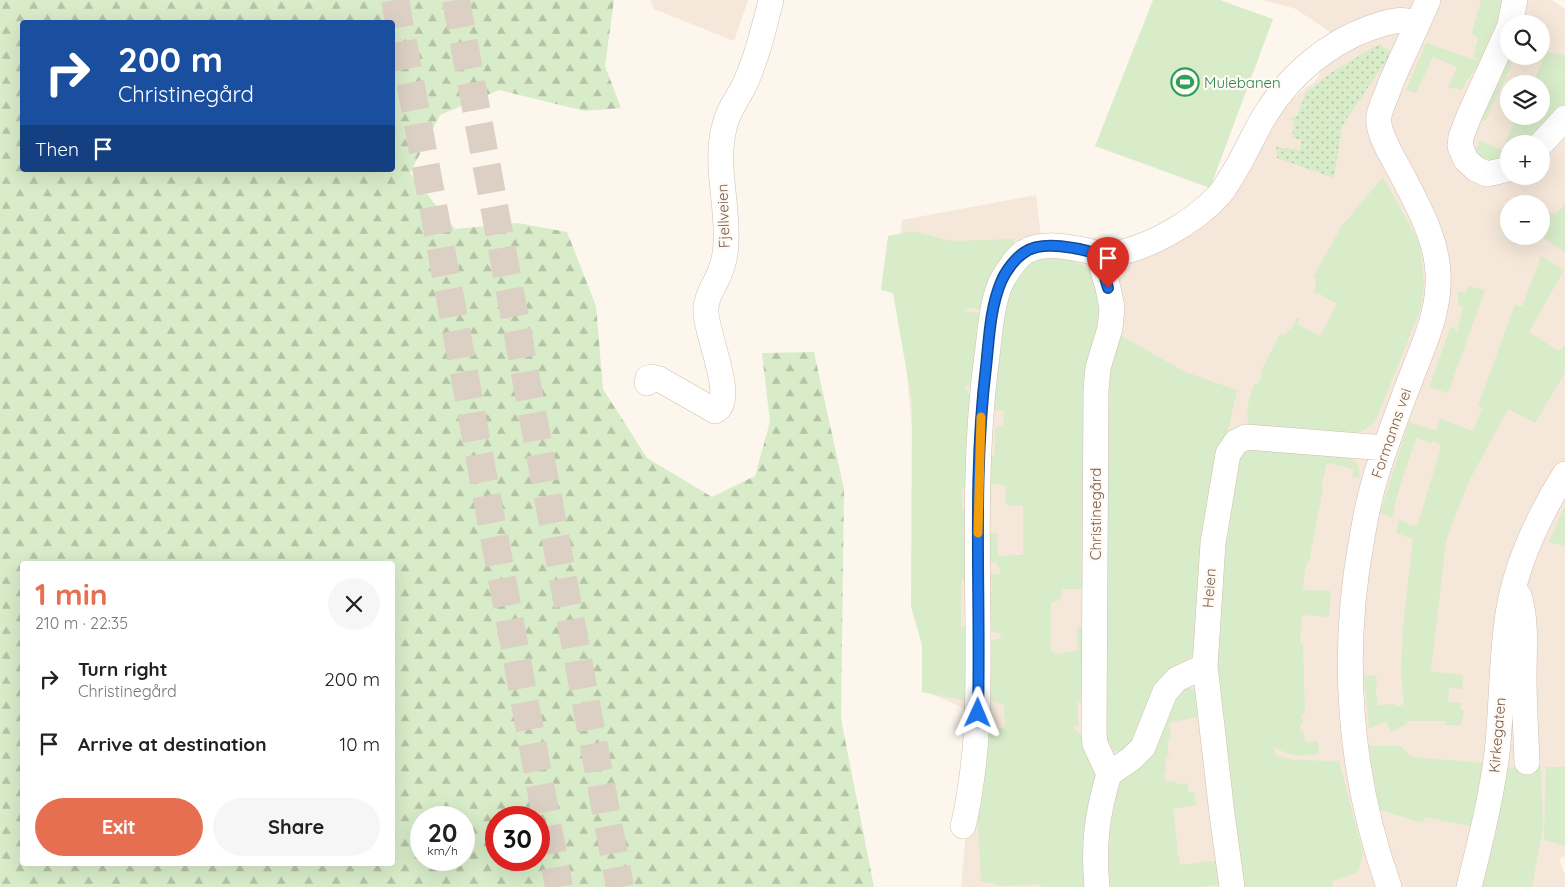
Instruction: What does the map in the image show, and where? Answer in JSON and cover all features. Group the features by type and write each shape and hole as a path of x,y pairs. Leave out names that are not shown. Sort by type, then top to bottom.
{"street":[{"name":"Fjellveien","path":"647,383 648,378 659,379 716,411 723,404 724,391 705,309 707,298 724,260 726,244 721,143 728,115 746,83 771,0"},
{"name":"Formanns vei","path":"1389,887 1369,821 1359,773 1353,728 1350,667 1356,569 1368,504 1385,448 1430,330 1439,284 1429,231 1387,145 1380,129 1378,117 1428,0"},
{"path":"1513,15 1516,4 1515,0"},
{"path":"963,826 973,769 978,725 979,447 984,382 995,302 1002,280 1013,264 1025,252 1040,246 1054,246 1098,254 1111,254 1132,249 1152,241 1181,226 1202,212 1219,195 1243,159 1265,114 1275,100 1295,77 1325,51 1357,34 1384,23 1404,20 1417,24"},
{"path":"1500,48 1469,116 1461,137 1460,146 1466,160 1476,169 1487,174 1500,172"},
{"path":"1549,135 1565,118"},
{"name":"Christinegård","path":"1098,254 1112,308 1110,328 1098,368 1096,390 1094,733 1096,744 1109,774"},
{"name":"Heien","path":"1232,887 1206,666 1209,580 1224,468 1228,454 1240,438 1256,436 1385,448"},
{"name":"Kirkegaten","path":"1469,887 1487,819 1495,767 1508,614 1515,581 1519,564 1537,523 1565,474"},
{"name":"Kirkegaten","path":"1515,581 1523,608 1527,762"},
{"path":"1097,887 1095,849 1097,817 1109,774 1131,759 1143,747 1165,692 1177,679 1206,666"}],"shaded area":[{"path":"650,0 748,0 734,41 654,9"},
{"path":"1262,0 1552,0 1565,9 1565,856 1559,859 1565,875 1565,887 961,887 976,714 923,690 924,646 914,607 912,429 898,274 902,220 1036,195 1043,253 1161,236 1215,188 1258,126 1317,79 1337,37 1296,9"}],"green space":[{"path":"0,0 614,0 605,66 621,108 585,111 499,90 440,115 410,173 455,229 518,223 567,232 596,306 603,389 647,458 712,497 755,476 770,422 762,353 814,352 844,489 841,719 874,887 0,887"},
{"name":"Mulebanen","path":"1153,0 1220,0 1273,19 1210,188 1095,146"},
{"path":"1481,0 1510,0 1503,15 1500,15 1500,21 1480,62 1461,90 1448,87 1457,67 1433,57 1416,93 1406,90 1426,43 1478,61 1473,58 1478,38 1472,33"},
{"path":"1379,44 1392,52 1342,126 1334,178 1277,158 1276,147 1300,150 1301,140 1292,138 1294,121 1288,120 1297,116 1306,92 1332,72"},
{"path":"1550,53 1565,55 1565,105 1549,127 1540,135 1509,135 1513,125 1550,125 1550,75 1537,75 1541,65 1550,65"},
{"path":"1504,65 1511,65 1507,75 1500,75 1500,90 1486,121 1474,119"},
{"path":"1478,140 1500,149 1500,162 1491,165 1471,150 1479,146"},
{"path":"1383,177 1420,244 1424,284 1421,308 1375,422 1355,435 1255,429 1248,424 1247,419 1248,404 1254,384 1257,385 1262,375 1260,373 1280,334 1284,335 1292,328 1297,317 1300,319 1297,324 1320,336 1337,304 1314,292 1316,288 1315,278 1313,277 1341,227"},
{"path":"1565,203 1565,253 1550,242 1550,212 1556,214"},
{"path":"912,231 951,241 1014,239 1013,255 988,311 969,308 965,311 988,315 978,386 965,386 968,394 978,395 969,488 962,489 962,510 973,509 973,580 961,580 961,627 973,626 967,701 922,692 922,645 911,607 912,402 893,293 881,290 888,236"},
{"path":"1064,255 1100,278 1108,304 1089,589 1063,589 1060,600 1051,603 1051,651 1056,654 1077,651 1077,627 1090,626 1091,701 1078,702 1078,726 1072,726 1088,741 1099,773 1092,887 1041,887 1040,884 1004,886 981,881 977,809 984,734 999,734 999,728 1005,728 1004,705 985,695 985,641 1001,639 1000,633 991,632 986,593 992,592 991,574 1000,574 1000,567 997,567 997,563 991,562 987,557 985,533 997,533 998,555 1008,557 1010,555 1023,555 1023,506 1010,506 1006,503 1005,485 988,484 987,458 994,457 995,431 997,426 1003,427 1004,411 996,410 989,406 998,317 1015,272 1034,259"},
{"path":"1541,256 1564,270 1529,332 1559,351 1565,345 1565,373 1535,423 1508,409 1468,483 1446,541 1431,671 1463,675 1462,689 1449,688 1448,702 1461,703 1460,710 1464,711 1461,725 1446,725 1446,721 1407,721 1407,724 1391,732 1386,721 1369,729 1364,676 1376,675 1377,685 1375,686 1378,705 1394,704 1397,707 1404,704 1401,674 1403,626 1413,539 1396,533 1399,520 1406,522 1408,525 1414,526 1418,524 1441,447 1433,441 1431,443 1416,438 1399,489 1392,518 1380,513 1409,422 1436,431 1440,419 1473,431 1482,408 1478,406 1515,304 1522,307"},
{"path":"1468,286 1485,290 1448,393 1429,387 1451,326 1457,331 1463,307 1458,304 1458,291 1466,293"},
{"path":"1115,332 1185,372 1237,390 1217,480 1197,654 1169,670 1137,746 1119,751 1115,751 1103,743 1101,424"},
{"path":"1242,447 1333,452 1346,455 1354,460 1359,471 1360,478 1352,477 1354,469 1327,463 1309,562 1306,563 1303,587 1305,590 1331,591 1329,617 1302,615 1300,643 1303,643 1305,714 1302,714 1303,723 1300,724 1301,732 1304,732 1305,742 1318,741 1319,754 1295,755 1285,753 1274,747 1275,755 1294,760 1339,761 1363,854 1358,872 1332,881 1333,887 1240,887 1214,635 1220,541 1227,542 1230,524 1223,523"},
{"path":"1565,505 1565,546 1549,542"},
{"path":"1190,688 1199,692 1205,715 1169,723 1171,739 1167,740 1169,756 1165,757 1165,781 1176,782 1176,784 1187,783 1189,792 1194,792 1196,805 1173,809 1177,855 1179,855 1180,865 1222,861 1224,883 1204,887 1103,887 1101,855 1116,789 1178,689"},
{"path":"1369,746 1401,746 1411,757 1486,763 1474,827 1425,817 1423,823 1380,810"},
{"path":"1541,766 1543,828 1532,887 1479,887 1504,768"},
{"path":"1546,767 1565,767 1565,846 1544,840"}],"tunnel":[{"path":"395,0 559,887"},
{"path":"456,0 620,887"}],"slow traffic":[{"path":"978,533 981,417"}],"place":[{"name":"Mulebanen","path":"1185,82"}],"route":[{"path":"978,713 979,447 984,382 995,302 1002,280 1013,264 1025,252 1040,246 1054,246 1098,254 1108,288"}]}
